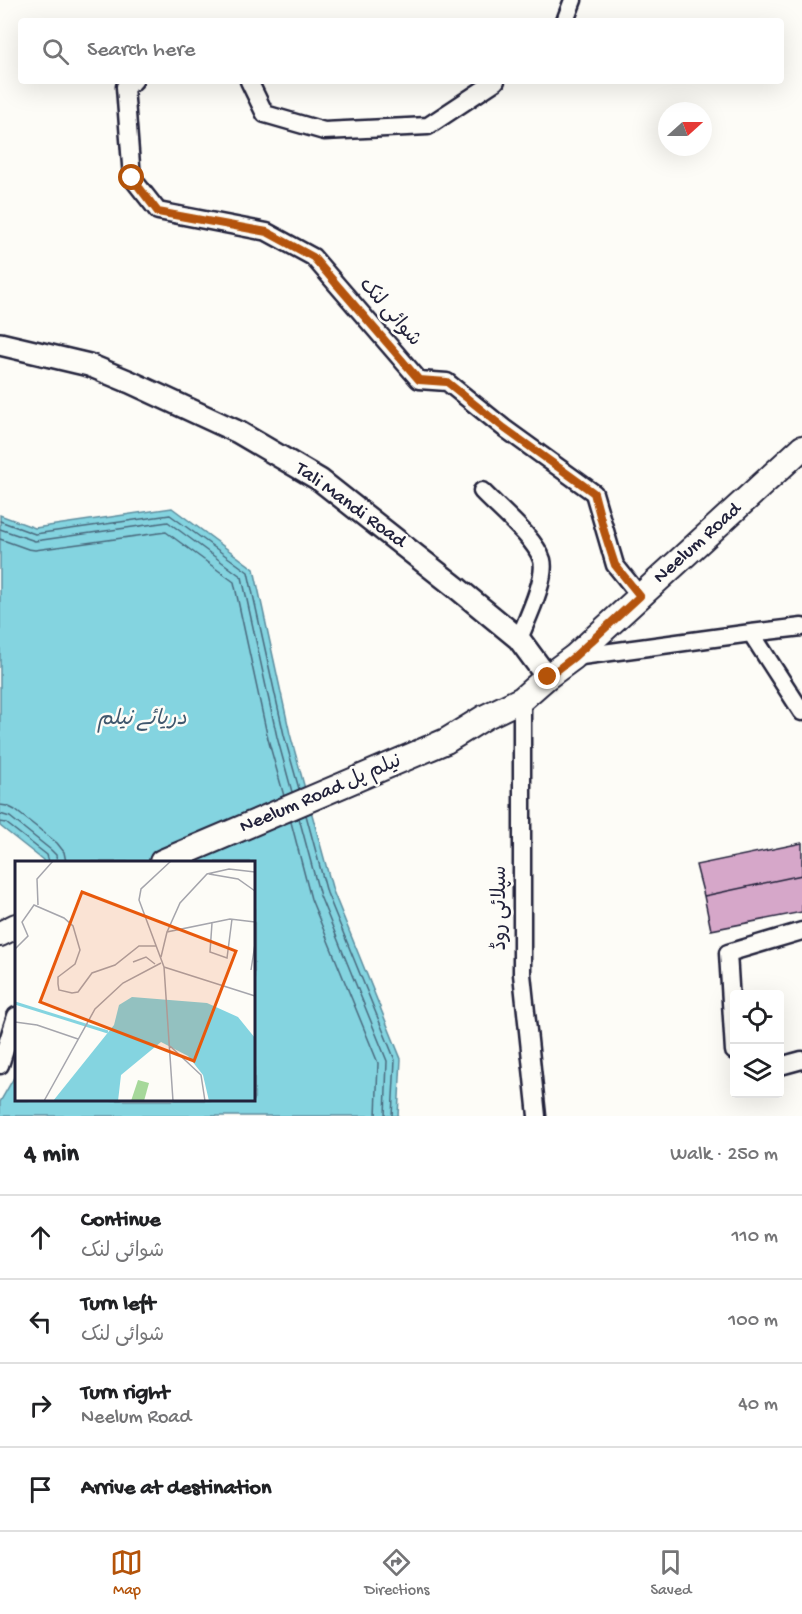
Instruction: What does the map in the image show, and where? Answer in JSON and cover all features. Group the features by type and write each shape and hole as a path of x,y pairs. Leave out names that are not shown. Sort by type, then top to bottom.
{"main road":[{"name":"Neelum Road","path":"446,741 485,717 522,699 574,657 802,448"},
{"name":"Neelum Road نیلم پل","path":"164,861 446,741"},
{"path":"0,934 15,926"}],"street":[{"path":"566,18 573,0"},
{"name":"شوائی لنک","path":"130,84 125,87 132,178 158,212 267,232 313,257 419,380 447,382 504,428 594,493 615,565 640,596"},
{"path":"250,84 265,114 324,131 428,126 491,84"},
{"name":"Tali Mandi Road","path":"0,344 89,365 130,382 238,432 320,480 519,639 548,677"},
{"path":"482,491 532,541 542,561 540,585 519,639"},
{"path":"574,657 802,627"},
{"path":"751,633 802,712"},
{"name":"سپلائی روڈ","path":"522,699 522,974 537,1116"},
{"path":"734,1044 728,953 802,931"},
{"path":"0,1065 15,1019"},
{"path":"784,1065 802,1060"}],"water":[{"name":"دریائے نیلم","path":"172,508 254,569 290,734 333,891 401,1059 398,1116 0,1116 0,1102 15,1076 15,1101 255,1101 255,861 43,861 0,826 0,515 35,528"}],"building":[{"path":"802,843 802,875 704,896 696,865"},
{"path":"802,875 802,912 711,930 704,896"}],"route":[{"path":"132,178 158,212 267,232 313,257 419,380 447,382 504,428 594,493 615,565 640,596 574,657 548,677"}]}
